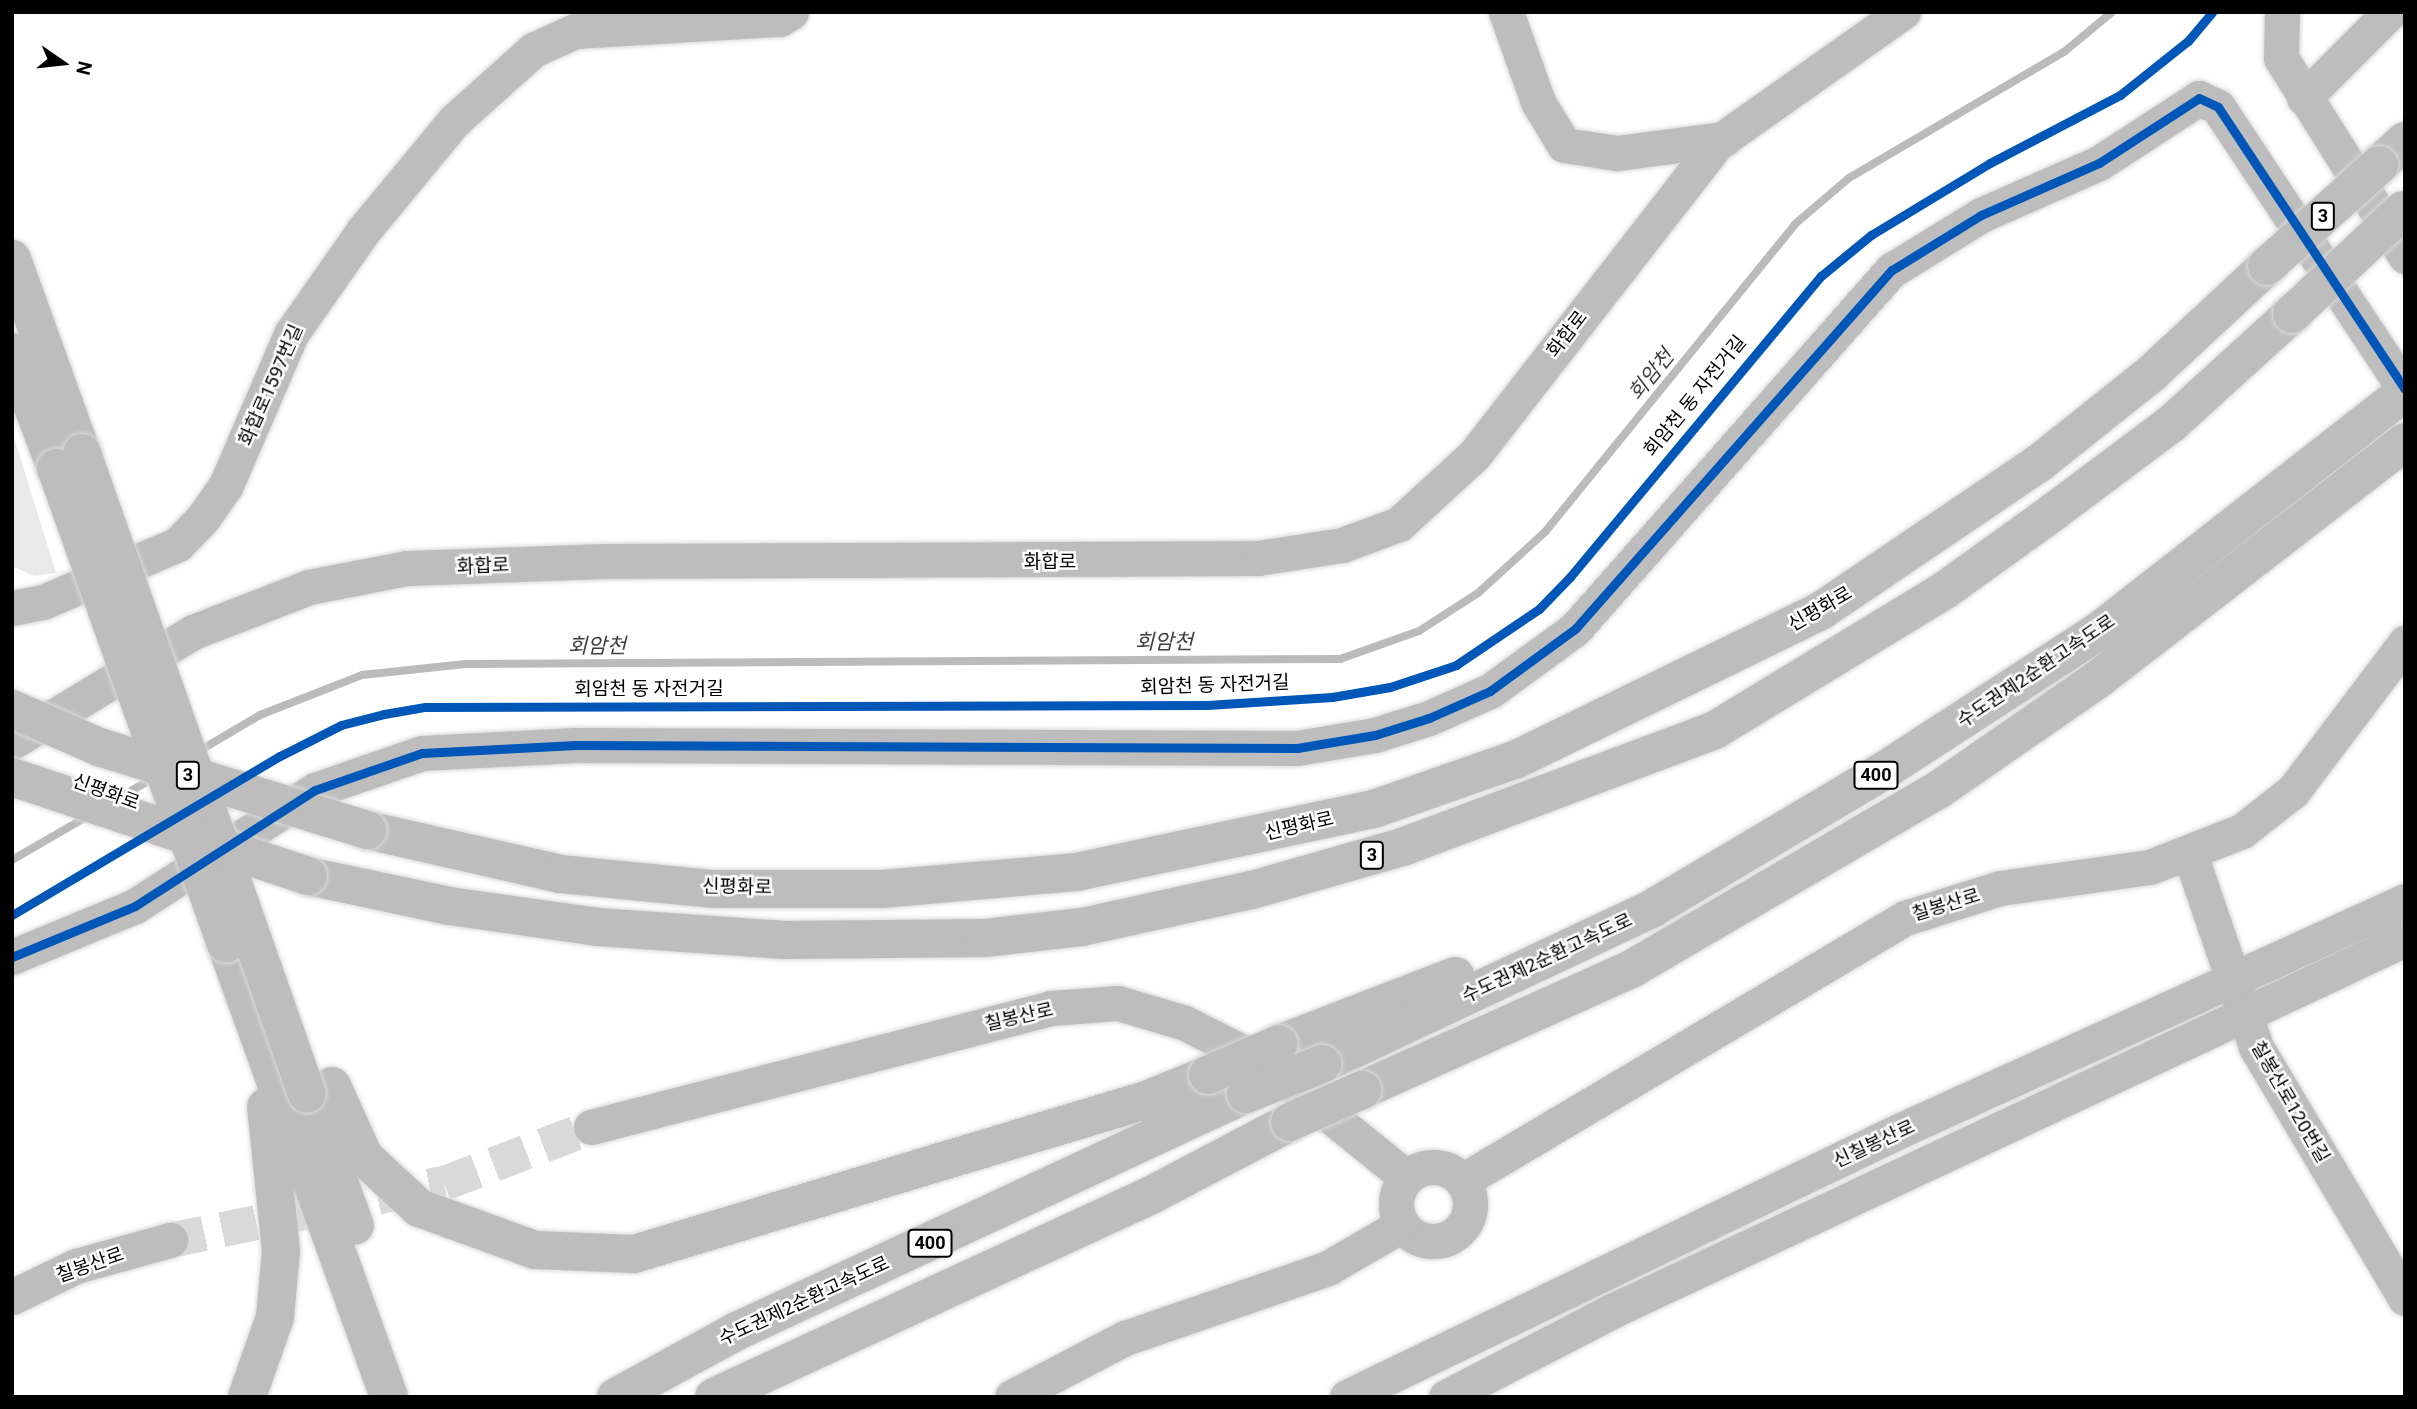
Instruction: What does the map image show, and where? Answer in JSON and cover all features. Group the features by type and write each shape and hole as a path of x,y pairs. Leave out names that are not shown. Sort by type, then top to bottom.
{"highway":[{"name":"신평화로","path":"12,709 100,747 367,830 560,874 714,889 882,889 1077,872 1374,808 1517,759 1822,610 2038,464 2152,373 2392,153"},
{"name":"신평화로","path":"12,777 308,876 449,906 598,927 785,940 985,938 1082,927 1252,890 1418,841 1715,730 1945,590 2171,424 2404,209"},
{"path":"12,243 69,460 226,944 297,1098 415,1397"},
{"path":"12,259 26,298"},
{"path":"12,352 69,460 217,836 389,1397"},
{"name":"수도권제2순환고속도로","path":"616,1397 735,1332 1653,908 1885,770 2099,631 2398,397"},
{"name":"수도권제2순환고속도로","path":"714,1397 1155,1193 1290,1122 1633,968 1938,790 2097,680 2404,443"},
{"path":"297,1098 419,1209 535,1250 634,1254 1146,1100 1279,1044 1653,908"},
{"path":"247,1397 275,1317 297,1098"}],"street":[{"name":"화합로1597번길","path":"12,608 43,602 178,544 203,518 226,485 291,334 363,231 454,121 547,26 575,31 780,19 791,12"},
{"path":"1506,12 1538,102 1564,145 1617,153 1724,139"},
{"name":"화합로","path":"12,742 193,632 309,587 407,568 605,561 1191,559 1342,545 1399,524 1475,454 1724,139 1903,12"},
{"path":"2282,12 2281,58 2405,257"},
{"path":"2304,98 2390,12"},
{"path":"12,957 135,906 315,790 422,753 563,745 1297,748 1375,736 1429,718 1490,691 1575,629 1892,270 1981,215 2099,163 2199,98 2218,107 2398,397"},
{"name":"칠봉산로","path":"1462,1181 1905,918 2000,888 2138,870 2190,854 2242,831 2293,791 2405,643"},
{"name":"칠봉산로120번길","path":"2190,854 2256,1047 2405,1298"},
{"name":"신칠봉산로","path":"1348,1397 1899,1131 2405,901"},
{"name":"신칠봉산로","path":"1446,1397 1616,1309 2405,939"},
{"name":"칠봉산로","path":"591,1127 1051,1008 1118,1003 1185,1023 1266,1064 1406,1177"},
{"path":"1441,1167 1462,1181 1470,1205 1454,1235 1431,1241 1402,1225 1395,1200 1406,1177 1441,1167"},
{"path":"1013,1397 1125,1338 1328,1268 1402,1225"},
{"name":"칠봉산로","path":"12,1297 76,1266 170,1240"}],"shaded area":[{"path":"12,431 56,573 34,576 12,566"}],"waterway":[{"name":"회암천","path":"199,751 260,715 362,675 465,664 1340,659 1419,631 1478,593 1545,532 1795,224 1849,178 2064,52 2112,12"},
{"name":"회암천","path":"117,799 155,777"},
{"name":"회암천","path":"12,860 88,816"}],"tunnel":[{"path":"170,1240 444,1183 591,1127"}],"cycle path":[{"name":"회암천 동 자전거길","path":"12,915 280,756 341,725 384,714 425,707 1207,705 1332,697 1390,687 1456,665 1539,609 1570,577 1821,276 1871,235 1990,163 2120,95 2188,41 2212,12"},
{"path":"12,957 135,906 315,790 422,753 576,745 1297,748 1375,735 1429,718 1490,691 1575,629 1892,270 1981,215 2099,163 2199,98 2218,107 2405,389"}]}
